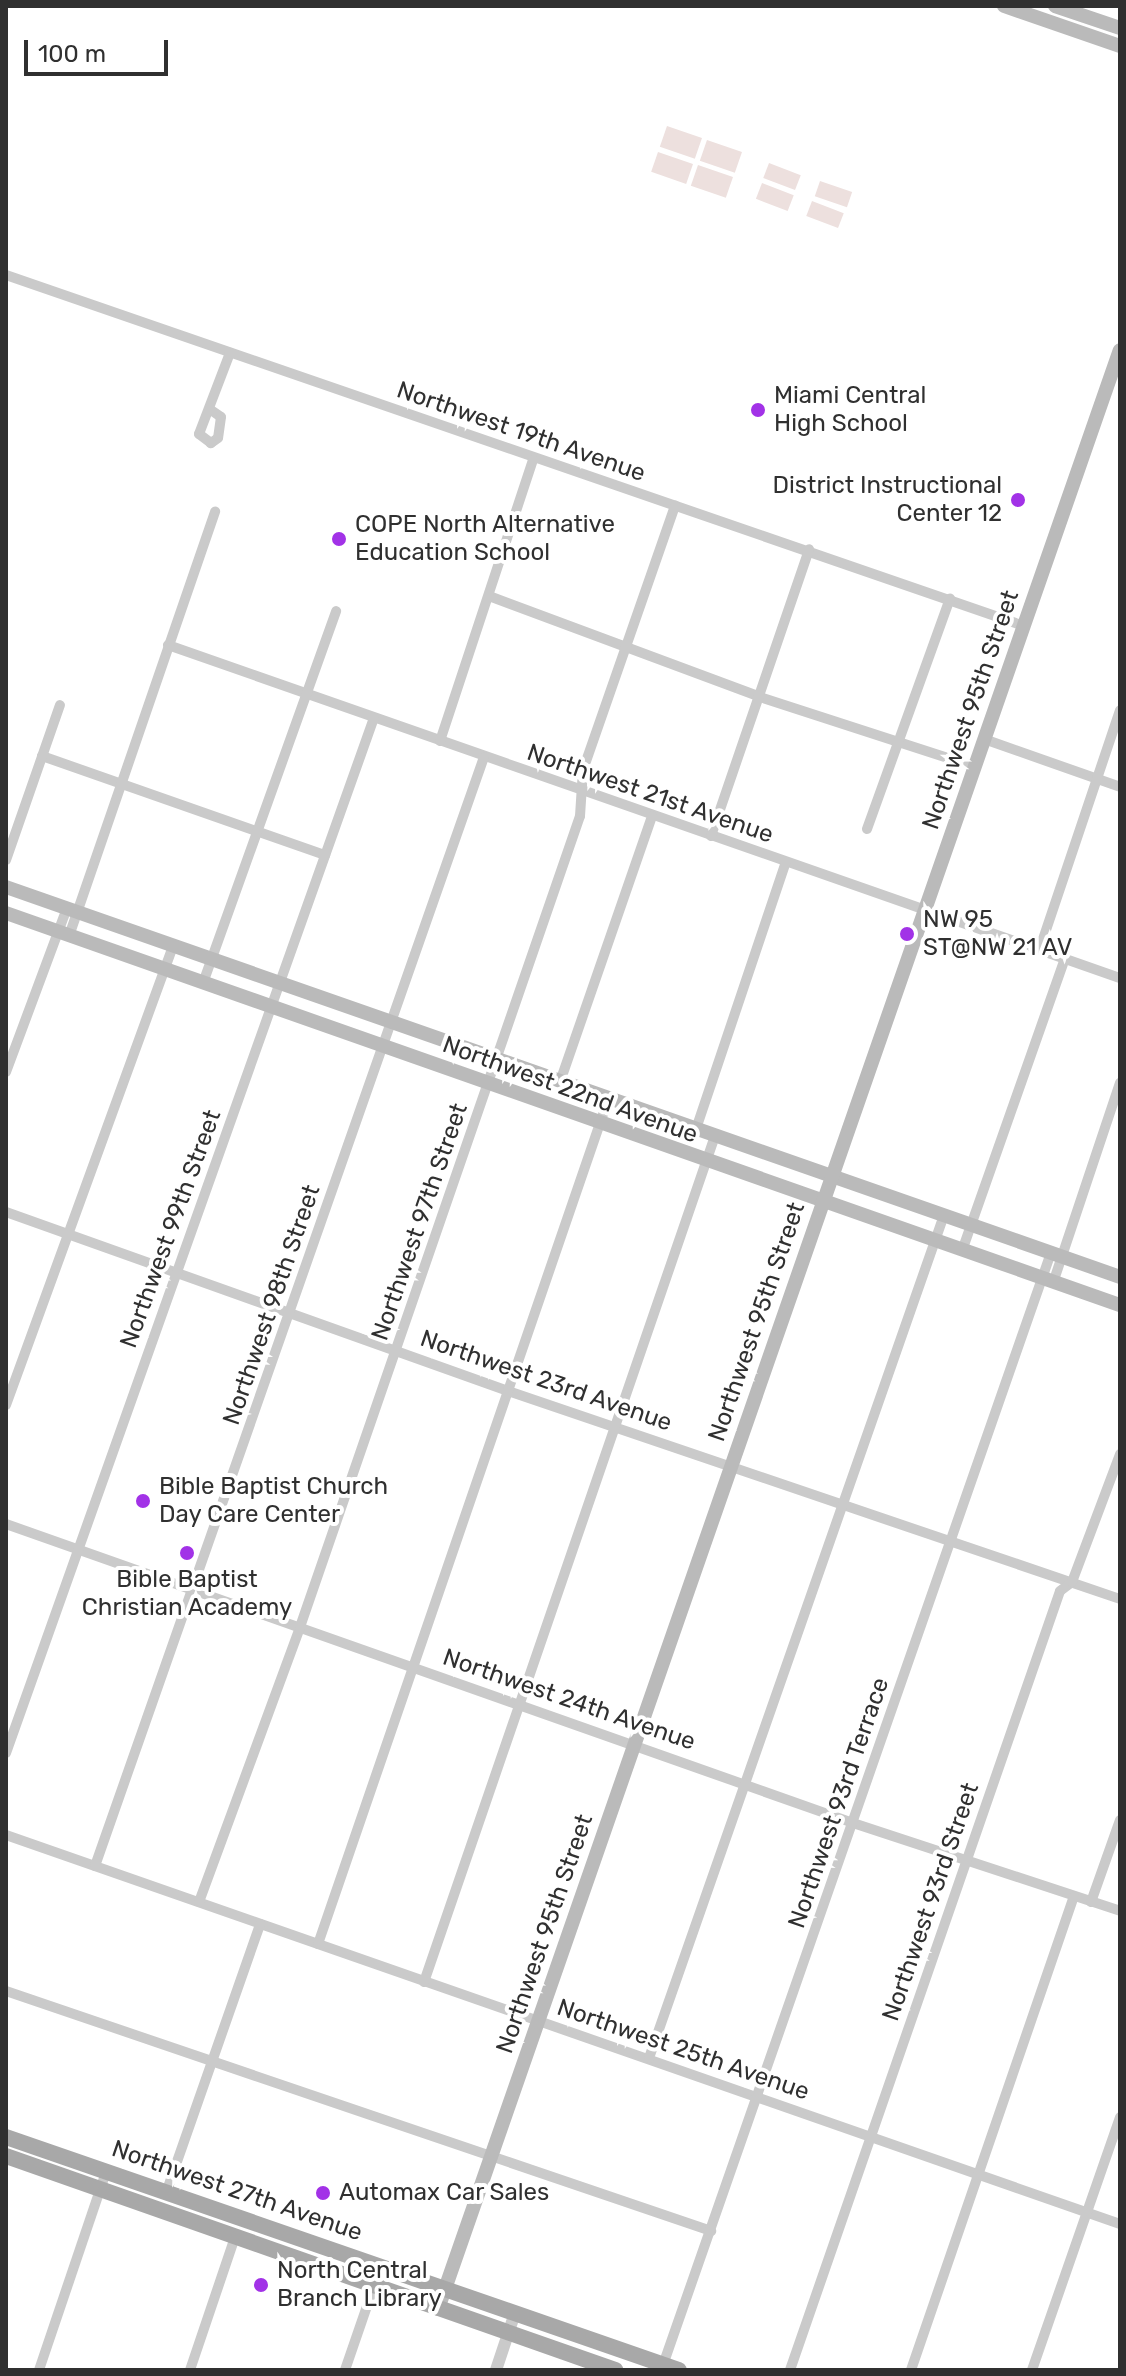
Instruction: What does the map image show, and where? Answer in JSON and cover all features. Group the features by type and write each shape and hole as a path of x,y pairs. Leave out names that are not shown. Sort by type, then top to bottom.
{"main road":[{"path":"1004,6 1030,11 1120,46"},
{"path":"1055,6 1120,28"},
{"name":"Northwest 95th Street","path":"438,2309 1120,350"},
{"name":"Northwest 22nd Avenue","path":"6,887 1120,1277"},
{"name":"Northwest 22nd Avenue","path":"6,913 1120,1305"},
{"name":"Northwest 27th Avenue","path":"6,2137 671,2367"},
{"name":"Northwest 27th Avenue","path":"6,2156 615,2370"},
{"path":"632,2355 643,2370"}],"street":[{"name":"Northwest 19th Avenue","path":"6,275 533,460 809,549 1024,626"},
{"path":"211,410 230,353"},
{"path":"440,741 533,460"},
{"name":"Northwest 97th Street","path":"199,1902 300,1627 498,1058 580,816 583,770 675,506"},
{"path":"6,1072 121,783 215,511"},
{"path":"711,836 809,549"},
{"path":"489,596 627,650 760,697 975,767"},
{"path":"867,829 950,598"},
{"path":"203,983 336,611"},
{"name":"Northwest 21st Avenue","path":"168,645 581,792 926,907 1120,978"},
{"path":"6,860 60,705"},
{"path":"1040,948 1120,710"},
{"name":"Northwest 99th Street","path":"6,1753 374,718"},
{"path":"984,739 1120,787"},
{"path":"42,756 325,855"},
{"name":"Northwest 98th Street","path":"95,1866 484,757"},
{"path":"561,1079 652,816"},
{"path":"696,1129 786,862"},
{"path":"6,1405 173,945"},
{"path":"963,1248 1065,958"},
{"name":"Northwest 93rd Terrace","path":"671,2367 711,2231 949,1542 1120,1083"},
{"path":"318,1944 609,1097"},
{"path":"424,1982 715,1136"},
{"name":"Northwest 23rd Avenue","path":"6,1212 291,1311 508,1391 1120,1599"},
{"path":"649,2058 944,1215"},
{"name":"Northwest 93rd Street","path":"790,2370 1060,1591 1072,1582 1120,1454"},
{"name":"Northwest 24th Avenue","path":"6,1524 522,1702 853,1823 1120,1911"},
{"path":"1091,1902 1120,1820"},
{"name":"Northwest 25th Avenue","path":"6,1835 1120,2224"},
{"path":"911,2370 1074,1896"},
{"path":"166,2193 260,1924"},
{"path":"6,1991 490,2159 711,2231"},
{"path":"1032,2370 1120,2117"},
{"path":"39,2370 106,2172"},
{"path":"190,2370 235,2237"},
{"path":"345,2370 374,2286"},
{"path":"496,2370 515,2313"}],"shaded area":[{"path":"667,126 702,138 695,159 660,147"},
{"path":"707,140 742,152 735,173 700,161"},
{"path":"658,152 693,164 686,184 651,172"},
{"path":"769,163 801,175 795,190 763,178"},
{"path":"698,165 733,177 726,198 691,186"},
{"path":"820,181 852,192 847,207 815,196"},
{"path":"762,183 794,195 788,211 756,199"},
{"path":"812,201 844,213 838,228 806,216"}],"place":[{"name":"Miami Central High School","path":"758,410"},
{"name":"District Instructional Center 12","path":"1018,500"},
{"name":"COPE North Alternative Education School","path":"339,539"},
{"name":"NW 95 ST@NW 21 AV","path":"907,934"},
{"name":"Bible Baptist Church Day Care Center","path":"143,1501"},
{"name":"Bible Baptist Christian Academy","path":"187,1553"},
{"name":"Automax Car Sales","path":"323,2193"},
{"name":"North Central Branch Library","path":"261,2285"}]}
